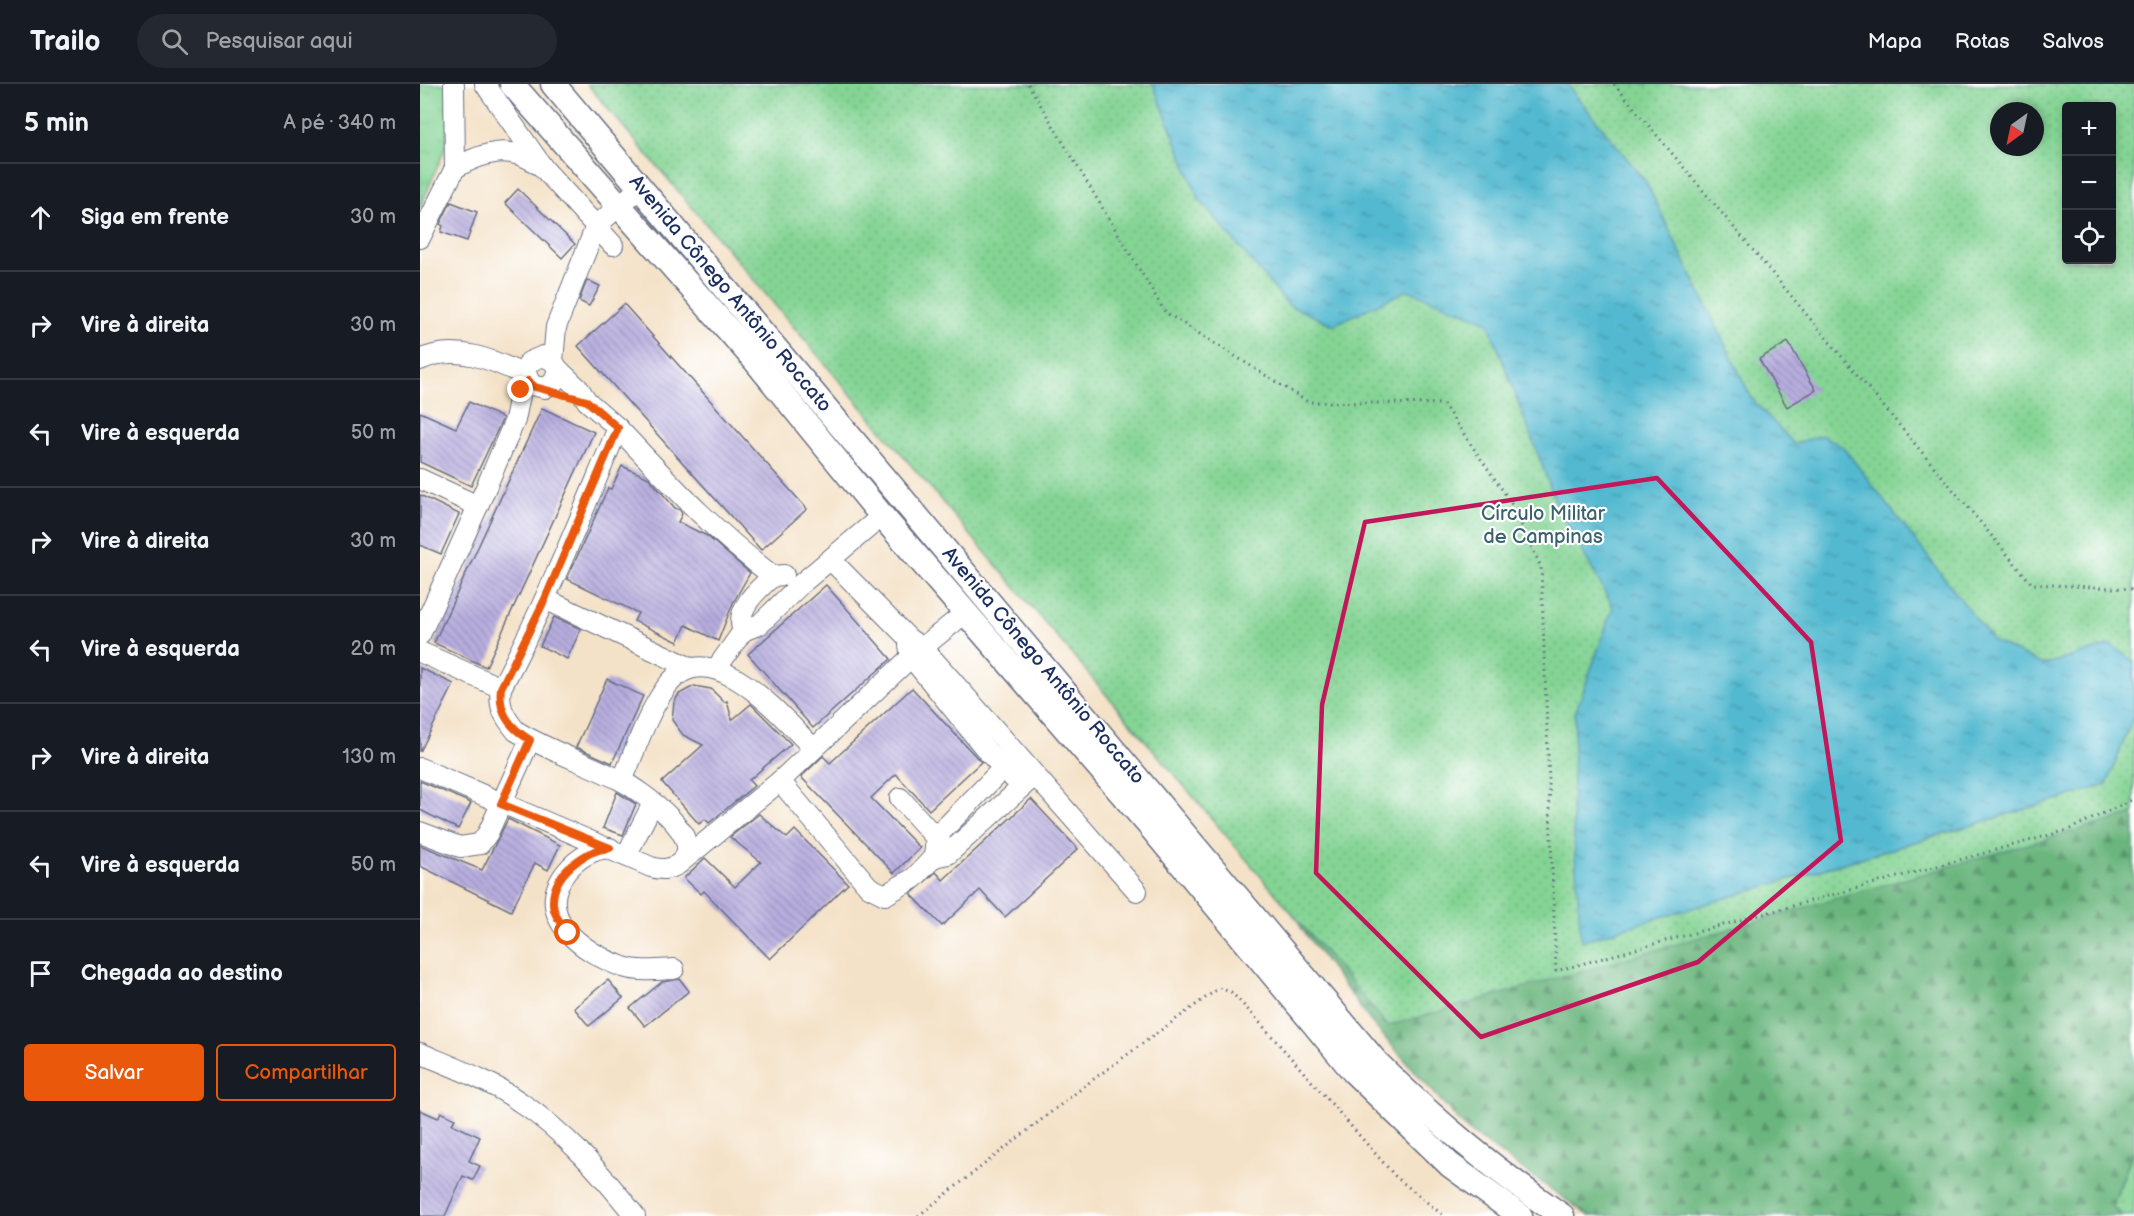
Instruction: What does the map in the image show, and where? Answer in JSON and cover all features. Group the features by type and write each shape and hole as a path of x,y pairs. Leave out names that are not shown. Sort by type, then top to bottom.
{"main road":[{"name":"Avenida Cônego Antônio Roccato","path":"512,84 754,359 882,516 1142,816 1354,1072 1450,1165 1520,1216"},
{"name":"Avenida Cônego Antônio Roccato","path":"553,84 1376,1062 1426,1112 1471,1151 1562,1216"}],"street":[{"path":"420,238 455,168 454,84"},
{"path":"485,84 544,169 613,246"},
{"path":"455,168 482,154 504,151 529,158 544,169"},
{"path":"420,636 515,420 521,390 539,373 596,226 641,187"},
{"path":"420,360 440,352 458,353 507,365 539,373 587,401 618,428 704,520 773,576"},
{"path":"618,428 545,599 501,688 499,703 504,717 516,731 530,740 622,781 653,803 683,832 687,847 681,862"},
{"path":"420,479 478,506"},
{"path":"717,669 743,631 760,624 802,583 882,516"},
{"path":"831,560 914,648 1010,762 1137,891"},
{"path":"743,631 740,619 743,609 773,576 782,575 802,583"},
{"path":"545,599 691,668 717,669 730,675 756,692 813,748"},
{"path":"420,768 659,870 668,869 681,862 780,781 914,648 965,613"},
{"path":"420,652 501,688"},
{"path":"622,781 663,691 679,674 691,668"},
{"path":"420,832 441,842 471,847 480,844 488,833 530,740"},
{"path":"936,837 1010,762"},
{"path":"780,781 875,891 885,895 914,878 1028,781"},
{"path":"900,798 936,837 941,855"},
{"path":"618,852 653,803"},
{"path":"618,852 598,849 583,856 562,877 553,904 558,920 585,948 624,968 674,969"},
{"path":"420,1053 518,1100 552,1125 611,1185 635,1216"}],"path":[{"path":"1028,84 1165,312 1308,402 1443,404 1510,501 1540,567 1556,971 2067,830 2134,799"},
{"path":"1614,84 2032,584 2134,589"},
{"path":"918,1216 1091,1081 1219,988 1231,992 1254,1016 1396,1177 1444,1216"}],"highlighted area":[{"path":"1657,478 1811,642 1841,841 1698,962 1481,1037 1316,873 1322,705 1365,522"}],"green space":[{"path":"420,84 449,84 448,141 420,209"},
{"name":"Círculo Militar de Campinas","path":"587,84 2134,84 2134,814 1388,1026"},
{"path":"1137,440 2134,714 2134,1149 2112,1207 2123,1216 1589,1216 1467,1130 1371,1022 1301,928"},
{"path":"2134,1149 2134,1216 2123,1216 2112,1207"}],"water":[{"path":"1153,84 1567,84 1646,182 1752,399 1794,444 1822,435 1843,447 1993,641 2043,665 2111,645 2134,662 2134,714 2107,785 1581,941 1572,809 1575,714 1613,607 1557,505 1488,322 1408,290 1333,325 1288,305 1199,199"}],"building":[{"path":"518,189 575,244 562,258 505,203"},
{"path":"451,202 477,212 467,241 441,232 443,226 440,224"},
{"path":"587,280 600,286 589,306 579,301"},
{"path":"624,304 807,509 761,550 578,346"},
{"path":"1788,342 1816,390 1787,407 1759,359"},
{"path":"469,402 503,418 471,486 420,462 420,412 456,428"},
{"path":"542,408 594,432 486,667 434,643"},
{"path":"622,466 649,478 675,508 680,510 682,514 678,522 707,536 750,573 733,603 718,641 686,625 678,642 634,621 638,613 567,579 608,488 611,489"},
{"path":"420,495 459,514 441,554 420,545"},
{"path":"826,585 891,659 813,728 748,654"},
{"path":"554,617 581,629 567,659 540,646"},
{"path":"420,668 454,684 420,752"},
{"path":"607,679 643,696 612,763 576,747"},
{"path":"694,686 711,689 724,702 727,701 732,720 751,704 791,744 749,780 754,786 709,823 705,819 699,824 662,782 703,745 683,735 672,720 674,702 679,694"},
{"path":"912,688 981,762 929,810 896,774 871,798 920,848 894,873 801,777 823,756 830,763"},
{"path":"420,781 471,803 458,829 420,810"},
{"path":"617,792 636,804 623,835 603,828"},
{"path":"1031,799 1078,849 1005,917 980,890 942,926 911,894 936,872 943,880"},
{"path":"759,814 787,838 795,830 848,884 770,959 704,891 701,894 684,878 705,858 735,887 761,862 730,837"},
{"path":"508,819 560,845 548,870 535,863 511,911 420,866 420,845 482,870"},
{"path":"680,979 689,991 645,1026 630,1008 662,982"},
{"path":"608,980 623,998 589,1026 574,1008"},
{"path":"420,1110 438,1118 441,1112 455,1119 452,1124 480,1137 469,1161 480,1166 473,1180 463,1176 445,1216 420,1216"}],"route":[{"path":"521,390 528,381 535,387 587,401 618,428 545,599 501,688 499,703 504,717 516,731 530,740 501,804 610,848 598,849 583,856 562,877 555,891 553,904 558,920 568,933"}]}
